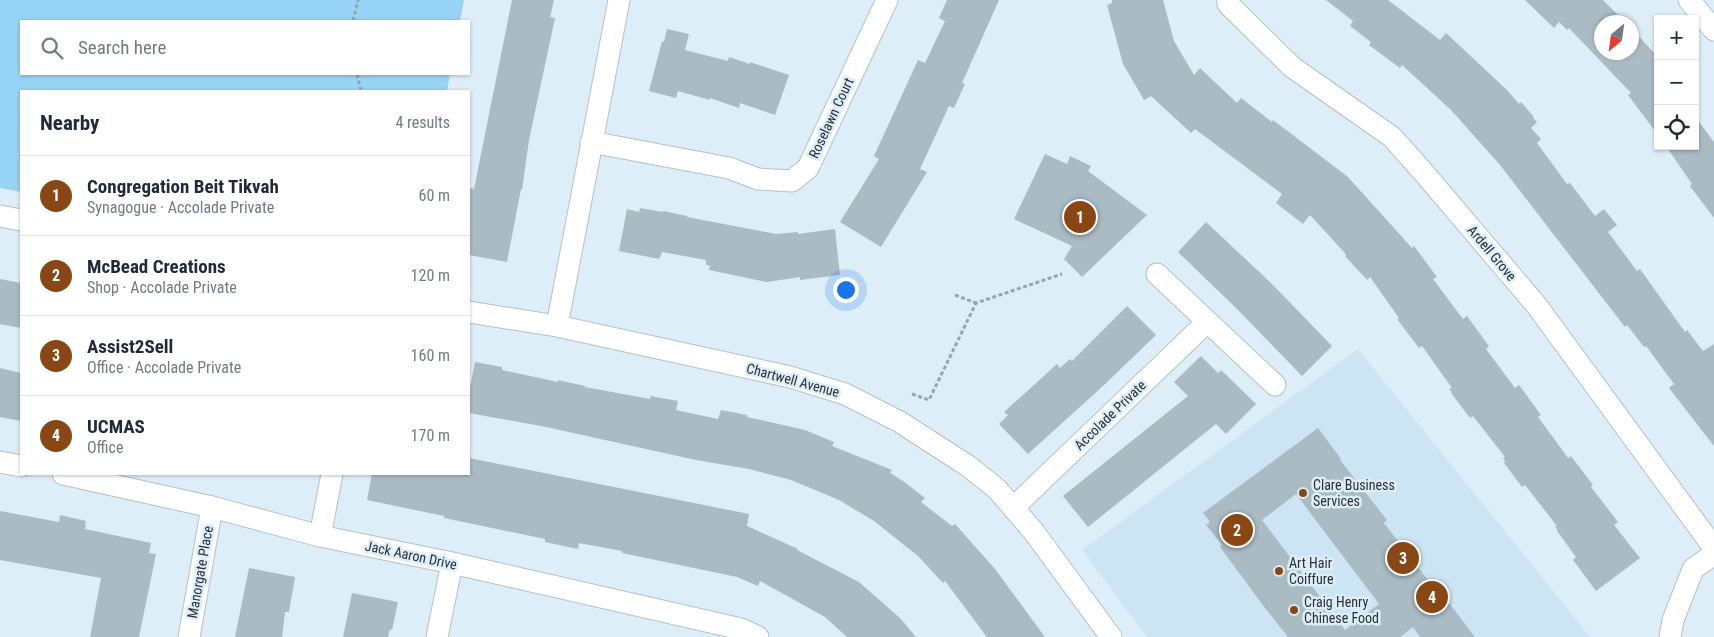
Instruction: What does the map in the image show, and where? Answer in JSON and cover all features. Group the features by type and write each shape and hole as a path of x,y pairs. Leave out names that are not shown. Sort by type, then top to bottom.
{"street":[{"path":"557,326 619,0"},
{"name":"Roselawn Court","path":"591,142 729,168 758,179 792,181 808,168 887,0"},
{"name":"Ardell Grove","path":"1228,0 1228,4 1292,67 1392,137 1424,173 1537,306 1714,548"},
{"path":"1689,0 1714,30"},
{"path":"0,216 20,220"},
{"path":"1157,274 1275,386"},
{"name":"Chartwell Avenue","path":"470,312 557,326 790,376 845,394 900,422 935,443 997,489 1034,532 1111,637"},
{"name":"Accolade Private","path":"1013,508 1207,322"},
{"path":"0,462 20,466"},
{"name":"Jack Aaron Drive","path":"68,475 212,507 320,536 452,563 741,629 758,637"},
{"path":"320,536 332,475"},
{"name":"Manorgate Place","path":"189,637 212,507"},
{"path":"1670,637 1673,620 1693,569 1714,554"},
{"path":"437,637 452,563"}],"path":[{"path":"353,20 358,0"},
{"path":"357,75 361,90"},
{"path":"954,295 976,303 1062,274"},
{"path":"912,394 929,400 976,303"}],"shaded area":[{"path":"0,0 464,0 460,20 20,20 20,75 450,75 447,90 20,90 20,192 0,188"},
{"path":"1358,349 1590,637 1147,637 1082,550"}],"building":[{"path":"512,0 554,0 550,17 555,18 529,140 522,190 507,262 470,255 470,188 474,189"},
{"path":"947,0 999,0 962,83 965,84 954,108 949,106 920,169 927,172 881,247 840,222 879,159 874,156 918,60 925,63 945,21 939,18"},
{"path":"1112,0 1163,0 1174,41 1194,75 1200,68 1237,103 1241,98 1348,177 1412,248 1414,246 1437,277 1433,279 1463,319 1467,316 1489,346 1486,349 1515,388 1519,385 1541,415 1538,417 1568,458 1571,456 1593,485 1591,487 1618,522 1614,525 1640,558 1596,591 1573,560 1576,557 1557,531 1555,527 1557,526 1525,485 1522,487 1504,463 1503,458 1505,457 1473,416 1470,418 1451,393 1449,389 1452,388 1422,346 1419,348 1397,319 1399,318 1370,277 1367,280 1310,215 1303,224 1276,203 1282,194 1195,129 1191,133 1151,96 1144,100 1123,64 1107,5 1112,3"},
{"path":"1326,0 1388,0 1440,40 1446,33 1507,90 1519,104 1521,102 1537,122 1531,128 1541,139 1537,143 1567,184 1570,183 1595,216 1604,209 1617,225 1608,232 1637,271 1640,269 1685,332 1687,330 1703,351 1714,344 1714,446 1669,388 1674,384 1646,346 1644,347 1627,325 1625,327 1500,165 1451,110 1402,65 1400,68 1369,45 1371,42 1350,26 1353,21"},
{"path":"1525,0 1603,0 1618,15 1594,15 1594,54 1569,28 1567,30 1559,22 1554,28"},
{"path":"667,29 689,34 685,50 728,61 729,57 750,64 750,62 789,75 775,115 740,103 739,108 710,98 710,100 678,91 676,98 649,91"},
{"path":"1639,37 1654,53 1654,130 1628,95 1631,93 1600,60 1639,60"},
{"path":"1699,122 1714,142 1714,218 1690,186 1692,184 1669,150 1699,150"},
{"path":"1045,154 1067,164 1070,156 1091,166 1088,171 1147,215 1082,277 1064,259 1072,246 1014,219"},
{"path":"640,208 776,234 798,232 798,234 835,229 840,275 800,280 800,277 767,282 709,270 710,266 706,265 706,260 662,252 659,259 619,251 627,209 639,212"},
{"path":"1206,222 1271,283 1332,346 1302,376 1178,252"},
{"path":"0,279 20,283 20,328 0,324"},
{"path":"1127,306 1156,335 1028,454 999,424 1008,415 1004,412 1057,364 1060,368 1070,359 1072,361"},
{"path":"1201,356 1218,373 1221,370 1256,404 1226,434 1216,424 1088,527 1063,496 1188,396 1174,382"},
{"path":"475,362 558,382 558,380 650,399 650,396 678,401 676,410 718,419 721,410 747,415 747,417 805,430 834,442 832,446 892,470 890,473 925,498 921,502 952,526 955,524 995,569 1045,637 987,637 945,581 943,583 918,556 874,521 839,500 791,480 749,469 696,460 546,427 470,413 470,388"},
{"path":"0,368 20,373 20,421 0,417"},
{"path":"1318,428 1340,460 1387,520 1384,523 1444,601 1446,599 1475,637 1420,637 1413,627 1400,637 1288,637 1220,547 1222,545 1206,525 1210,522 1203,513","holes":["1296,494 1379,604 1345,630 1262,520"]},
{"path":"470,458 749,514 747,526 798,549 859,582 901,619 916,637 847,637 825,617 760,581 758,586 737,577 579,543 578,549 545,542 545,539 367,500 372,475 470,475"},
{"path":"0,511 59,522 60,515 86,521 85,529 151,543 149,553 156,554 139,637 90,637 101,578 0,560"},
{"path":"249,568 295,577 289,612 285,612 282,637 235,637"},
{"path":"352,593 398,602 392,630 390,629 388,637 343,637"}],"place":[{"name":"Congregation Beit Tikvah","path":"1080,217"},
{"name":"Clare Business Services","path":"1303,493"},
{"name":"McBead Creations","path":"1237,530"},
{"name":"Assist2Sell","path":"1403,558"},
{"name":"Art Hair Coiffure","path":"1279,571"},
{"name":"UCMAS","path":"1432,597"},
{"name":"Craig Henry Chinese Food","path":"1294,610"}]}
